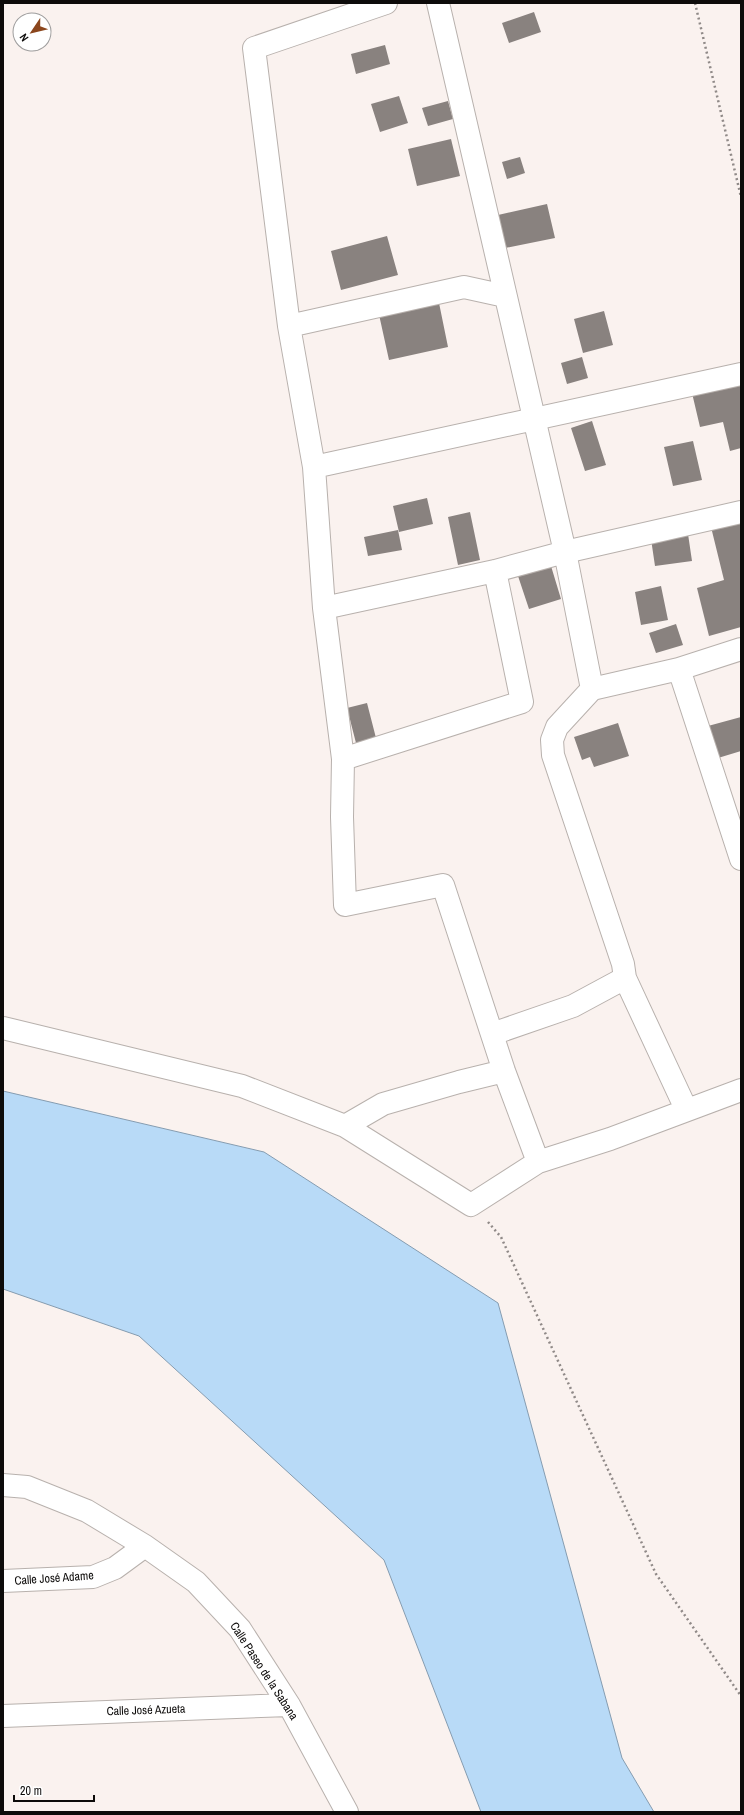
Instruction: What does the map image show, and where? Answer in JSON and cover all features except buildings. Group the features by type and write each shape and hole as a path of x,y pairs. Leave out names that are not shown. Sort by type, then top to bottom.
{"street":[{"path":"386,3 254,48 289,326 314,467 324,608 343,759 342,817 345,905 443,885 504,1071 538,1162"},
{"path":"438,3 565,552 592,689"},
{"path":"289,326 464,287 505,296"},
{"path":"314,467 741,374"},
{"path":"324,608 495,571 565,552 741,512"},
{"path":"343,759 522,702 495,571"},
{"path":"686,1109 626,978 623,964 553,755 552,740 557,728 592,689 679,669 741,649"},
{"path":"679,669 741,859"},
{"path":"492,1034 573,1006 626,978"},
{"path":"3,1028 242,1086 345,1126 471,1205 538,1162 610,1139 686,1109 741,1090"},
{"path":"345,1126 383,1104 459,1082 504,1071"},
{"name":"Calle Paseo de la Sabana","path":"3,1485 26,1487 87,1511 145,1546 196,1582 240,1630 289,1705 348,1812"},
{"name":"Calle José Adame","path":"3,1581 93,1577 115,1568 145,1546"},
{"name":"Calle José Azueta","path":"3,1716 289,1705"}],"path":[{"path":"696,3 741,197"},
{"path":"471,1205 501,1237 656,1574 741,1696"}],"water":[{"path":"3,1091 264,1152 498,1303 622,1758 654,1812 481,1812 384,1560 139,1336 3,1289"}]}
